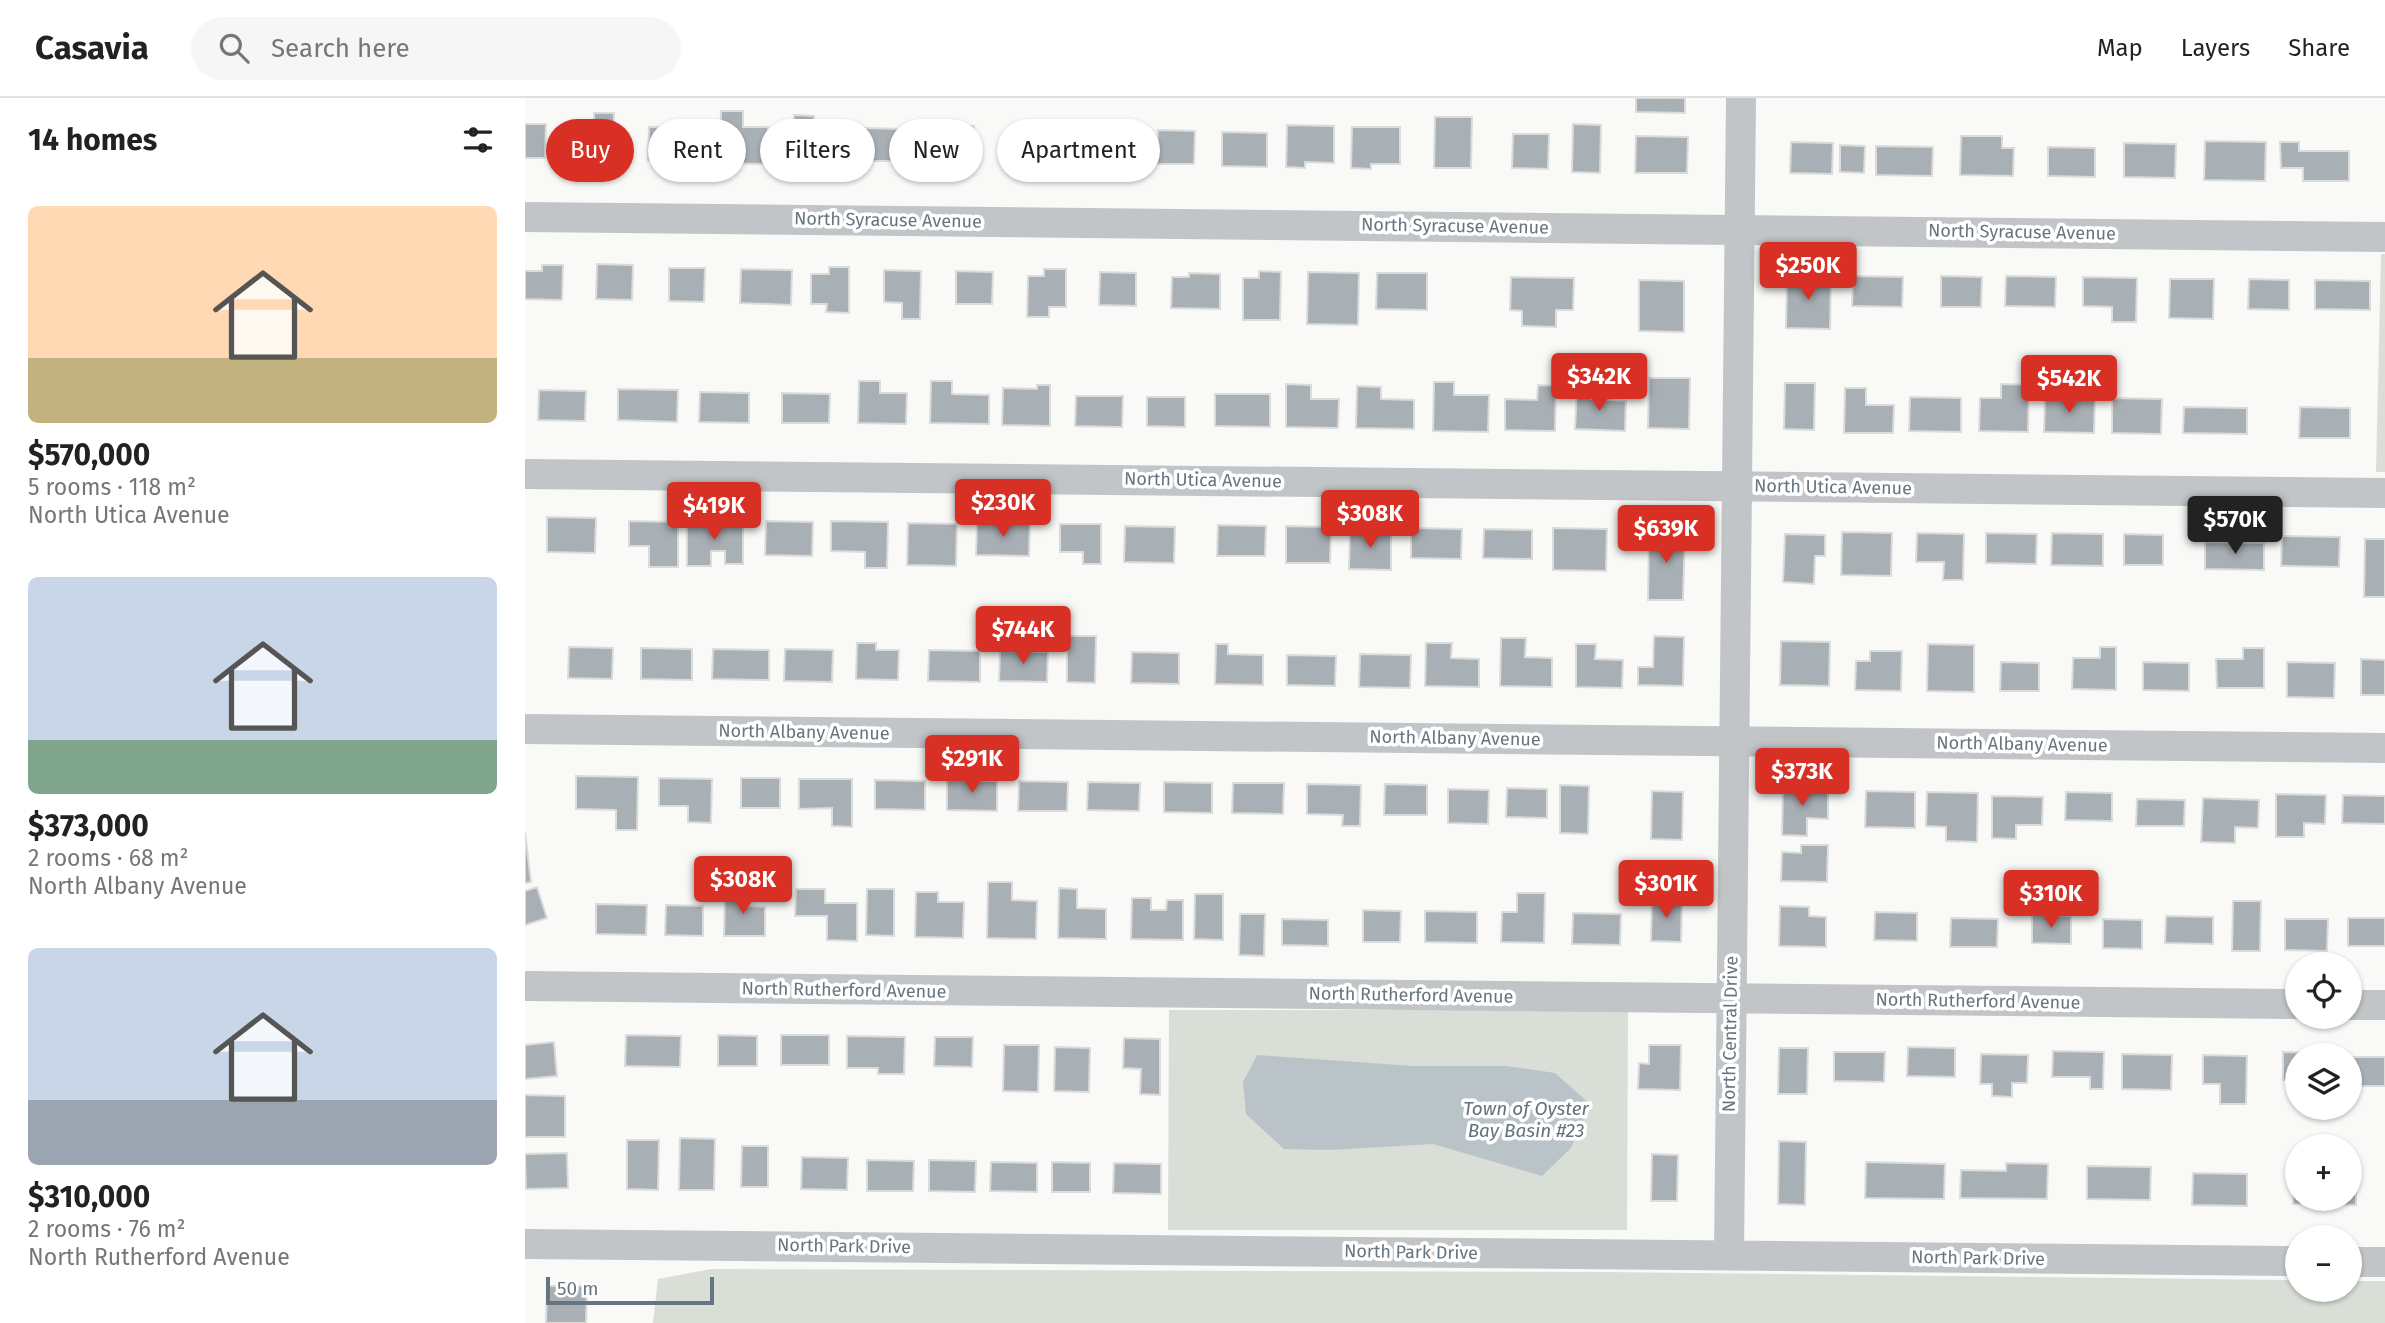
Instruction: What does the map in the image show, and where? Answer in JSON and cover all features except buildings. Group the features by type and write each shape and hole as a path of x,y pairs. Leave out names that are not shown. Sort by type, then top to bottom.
{"street":[{"name":"North Central Drive","path":"1729,1255 1741,98"},
{"name":"North Syracuse Avenue","path":"525,217 2385,237"},
{"name":"North Utica Avenue","path":"525,474 2385,493"},
{"name":"North Albany Avenue","path":"525,729 2385,748"},
{"name":"North Rutherford Avenue","path":"525,986 2285,1004"},
{"path":"2362,1005 2385,1005"},
{"name":"North Park Drive","path":"525,1244 2285,1261"},
{"path":"2362,1262 2385,1262"}],"shaded area":[{"path":"2381,254 2385,254 2385,472 2376,472"},
{"path":"1169,1010 1628,1010 1627,1230 1168,1230"},
{"path":"711,1269 1603,1272 2285,1280 2285,1302 2362,1302 2362,1281 2385,1281 2385,1323 653,1323 658,1279"}],"water":[{"name":"Town of Oyster Bay Basin #23","path":"1257,1055 1413,1066 1506,1066 1555,1073 1590,1104 1571,1148 1542,1176 1433,1144 1330,1150 1284,1149 1246,1114 1243,1082"}]}
